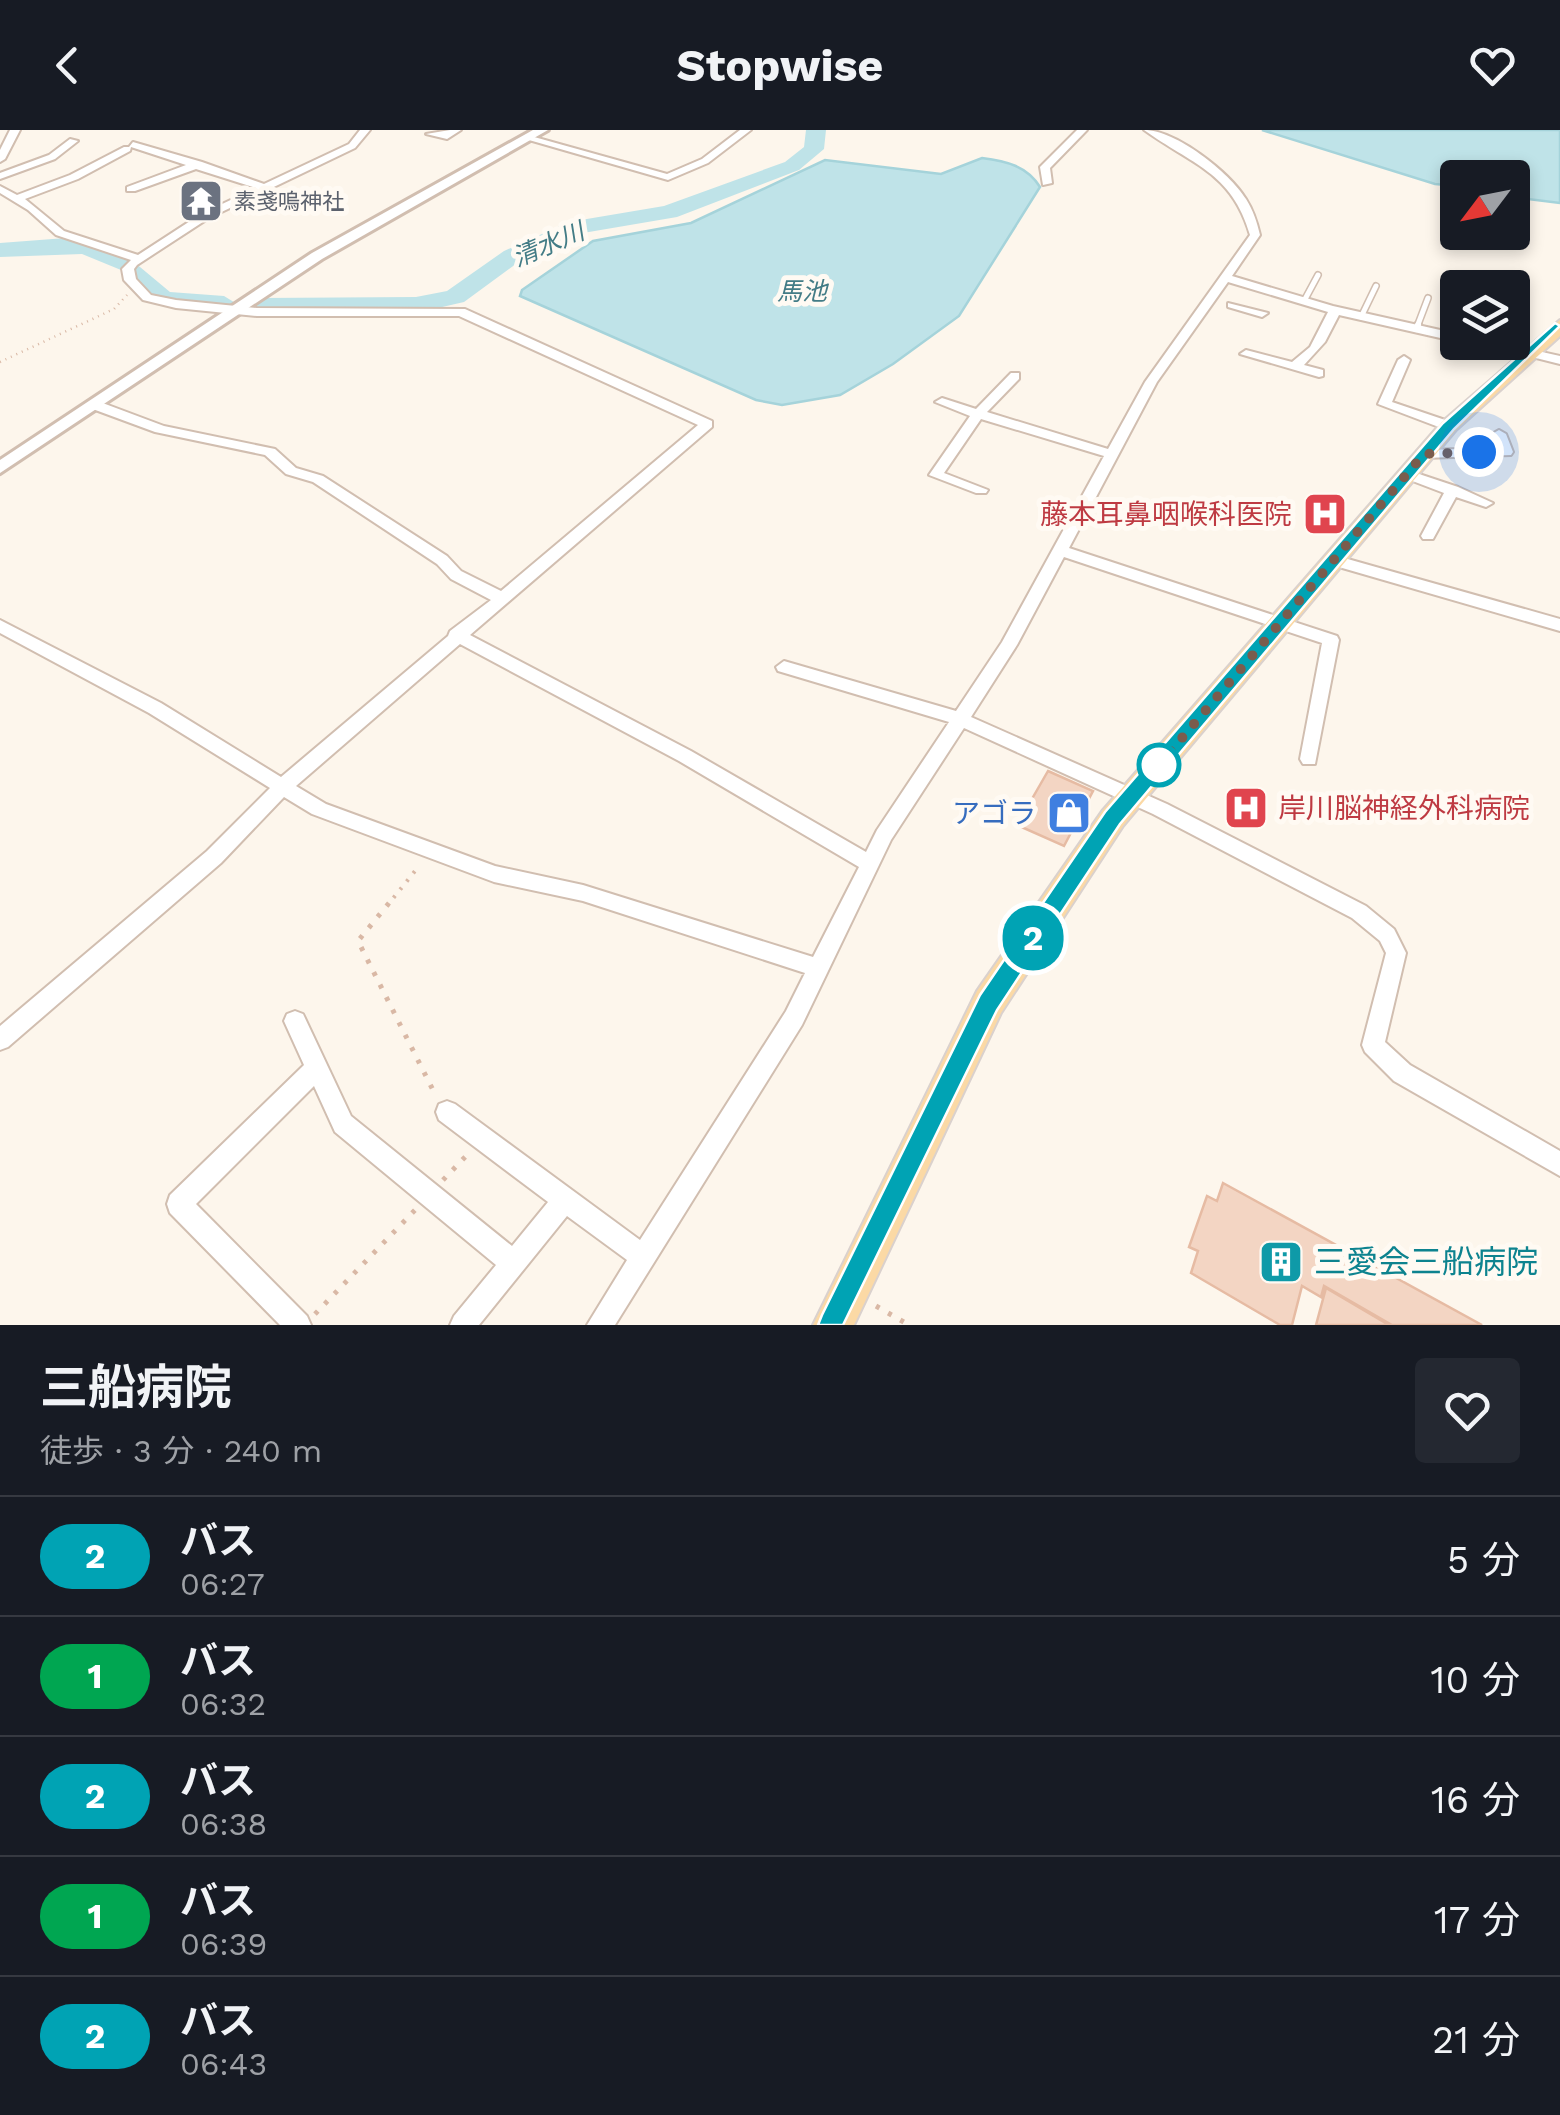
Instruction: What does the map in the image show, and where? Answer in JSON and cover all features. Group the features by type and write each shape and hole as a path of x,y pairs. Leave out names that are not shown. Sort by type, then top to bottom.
{"main road":[{"path":"1530,350 1560,326"},
{"path":"833,1325 988,1002 1113,818 1449,426 1519,360"}],"street":[{"path":"0,159 12,130"},
{"path":"134,264 206,216 352,146 365,130"},
{"path":"431,134 447,136 456,130"},
{"path":"510,130 668,176 705,161 746,130"},
{"path":"1047,183 1045,167 1082,130"},
{"path":"600,1325 794,1018 884,835 1009,645 1151,382 1255,235 1238,191 1209,164 1149,130"},
{"path":"0,468 234,310 401,207 533,135"},
{"path":"0,176 52,156 74,140"},
{"path":"104,150 199,164 266,188"},
{"path":"124,151 140,162"},
{"path":"16,199 74,177 124,151"},
{"path":"131,189 199,164"},
{"path":"74,177 94,184"},
{"path":"0,189 60,234 134,264"},
{"path":"0,1040 214,857 282,786 706,424 461,312 234,310 157,302 136,289 134,264"},
{"path":"1227,278 1361,317 1440,334"},
{"path":"1248,309 1261,288"},
{"path":"1232,305 1262,313"},
{"path":"1294,366 1316,349 1335,310"},
{"path":"1246,354 1318,372"},
{"path":"1530,354 1560,360"},
{"path":"1404,360 1384,404 1449,426"},
{"path":"982,490 936,475 978,414 1015,376"},
{"path":"1373,386 1390,391"},
{"path":"942,402 1111,454"},
{"path":"95,405 160,429 270,452 291,471 318,479 380,517 442,560 456,576 500,598"},
{"path":"1416,464 1506,452 1499,434"},
{"path":"1416,464 1452,490 1486,503"},
{"path":"1428,536 1452,490"},
{"path":"1062,551 1126,576 1331,640 1309,759"},
{"path":"1336,561 1560,624"},
{"path":"0,626 155,708 319,809 494,874 583,893 818,968"},
{"path":"456,635 685,756 872,864"},
{"path":"784,667 960,719 1132,796 1359,912 1387,934 1396,953 1372,1045 1402,1074 1560,1164"},
{"path":"296,1021 344,1124 513,1263"},
{"path":"302,1325 179,1204 317,1067"},
{"path":"447,1112 644,1258"},
{"path":"463,1325 565,1200"}],"lane":[{"path":"1304,301 1318,275"},
{"path":"1361,317 1376,286"},
{"path":"1416,329 1428,298"}],"path":[{"path":"0,362 114,310 136,289"},
{"path":"433,852 358,941 423,1077 447,1112"},
{"path":"302,1325 482,1139"},
{"path":"851,1290 909,1325"}],"water":[{"path":"1262,130 1560,130 1560,203 1530,199 1530,160 1440,160 1440,184"},
{"name":"馬池","path":"982,158 1015,166 1040,187 959,316 893,364 840,395 782,405 756,400 520,296 522,290 593,241 691,223 825,160 941,174"}],"building":[{"path":"1048,771 1093,791 1064,846 1017,825"},
{"name":"三愛会三船病院","path":"1223,1183 1482,1325 1392,1325 1324,1286 1321,1297 1302,1286 1292,1325 1280,1325 1191,1273 1198,1251 1189,1247 1207,1196 1217,1201"},
{"path":"1326,1288 1389,1325 1316,1325"}],"waterway":[{"name":"清水川","path":"260,306 416,305 455,297 512,256 577,227 669,212 792,166 814,149 816,130"},
{"name":"清水川","path":"0,250 49,245 82,247 129,265 161,298 224,304"}],"bus line":[{"name":"2","path":"833,1325 886,1222 988,1002 1113,818 1449,426 1560,326"}],"place":[{"name":"素戔嗚神社","path":"201,201"},
{"name":"藤本耳鼻咽喉科医院","path":"1325,514"},
{"name":"岸川脳神経外科病院","path":"1246,808"},
{"name":"アゴラ","path":"1069,813"},
{"name":"三愛会三船病院","path":"1281,1262"}],"route":[{"path":"1159,765 1424,454 1479,452"}]}
